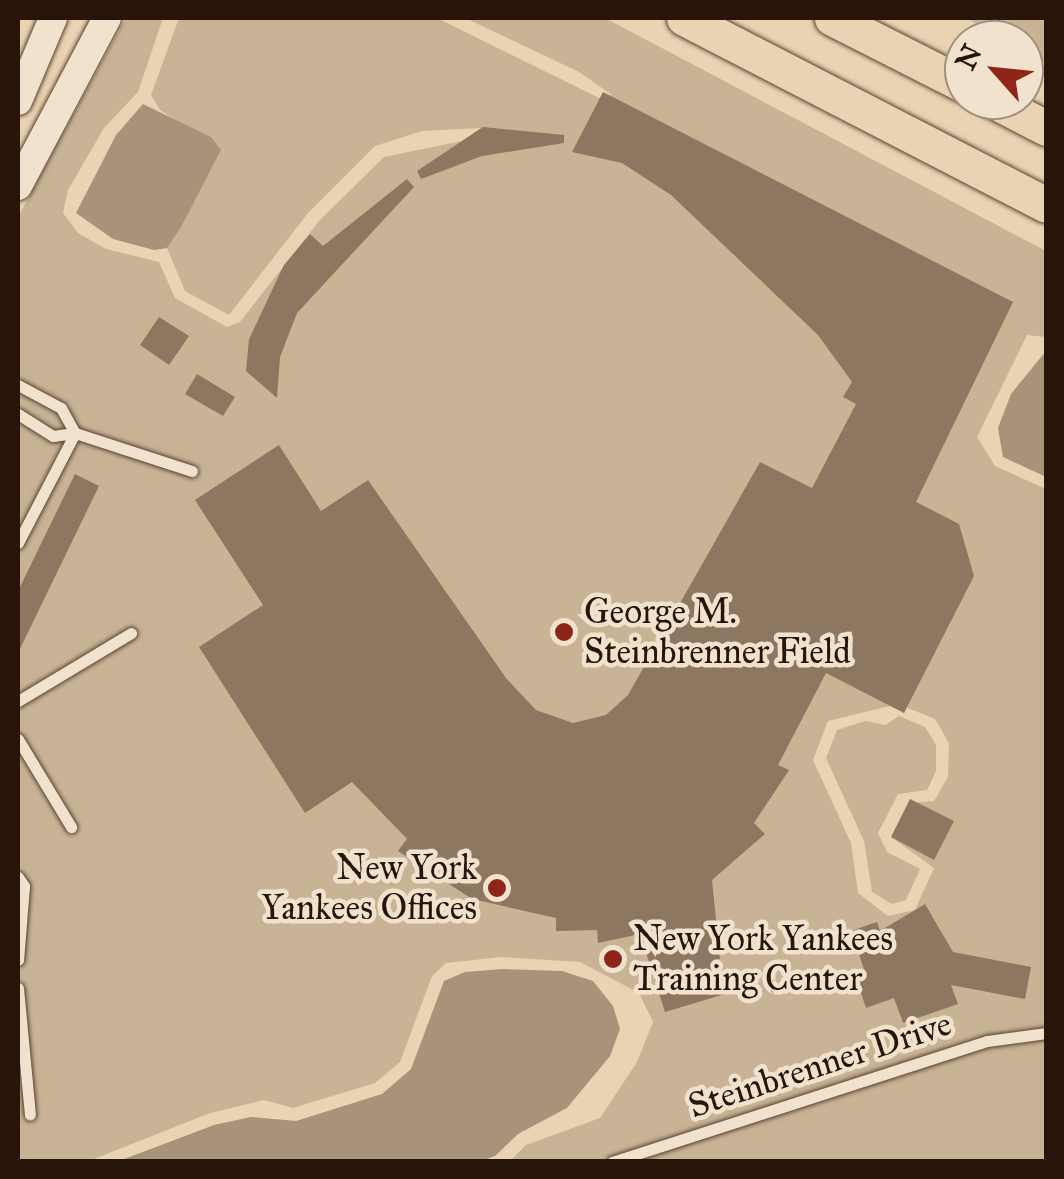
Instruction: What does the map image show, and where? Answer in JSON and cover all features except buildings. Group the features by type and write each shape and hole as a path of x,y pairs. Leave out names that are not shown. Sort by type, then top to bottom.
{"main road":[{"path":"684,18 1046,205"},
{"path":"832,18 944,76"}],"street":[{"path":"18,101 52,18"},
{"path":"18,186 107,18"}],"lane":[{"path":"18,385 61,408 75,433"},
{"path":"36,395 20,416 53,436 75,433 192,471"},
{"path":"18,543 75,433"},
{"path":"18,701 131,633"},
{"path":"18,740 72,827"},
{"path":"18,876 24,886 18,960"},
{"path":"18,988 30,1114"},
{"name":"Steinbrenner Drive","path":"612,1162 987,1040 1046,1033"}],"shaded area":[{"path":"126,18 163,18 138,92 104,128 68,190 63,213 78,233 106,249 159,262 175,298 227,327 240,322 319,221 384,157 462,141 481,128 422,131 375,146 308,213 229,315 185,291 167,248 221,150 160,110 151,95 179,18 437,18 599,98 612,95 579,72 465,18 605,18 1046,251 1046,337 1027,335 977,437 995,466 1046,489 1046,1161 510,1161 526,1145 600,1118 637,1062 653,1022 639,993 580,962 501,957 446,963 432,976 400,1062 375,1083 293,1108 264,1100 210,1113 89,1161 18,1161 18,217","holes":["898,704 935,719 949,743 948,777 934,801 909,803 891,837 934,868 915,910 888,916 858,893 851,843 813,760 828,721"]},
{"path":"966,18 1046,18 1046,63 1044,20"},
{"path":"143,104 211,137 221,150 167,248 154,250 113,239 76,213 116,135"},
{"path":"1046,351 1046,477 1003,457 998,428 1011,394"},
{"path":"899,716 925,727 936,745 936,771 927,790 898,794 878,833 887,852 920,869 906,900 892,904 872,892 864,841 826,758 837,730 865,721 885,725"},
{"path":"562,971 593,981 613,1006 620,1029 610,1056 567,1108 518,1134 495,1156 478,1162 119,1161 214,1125 251,1117 296,1121 382,1094 411,1069 444,981 465,972"}],"place":[{"name":"George M. Steinbrenner Field","path":"564,632"},
{"name":"New York Yankees Offices","path":"497,888"},
{"name":"New York Yankees Training Center","path":"613,959"}]}
